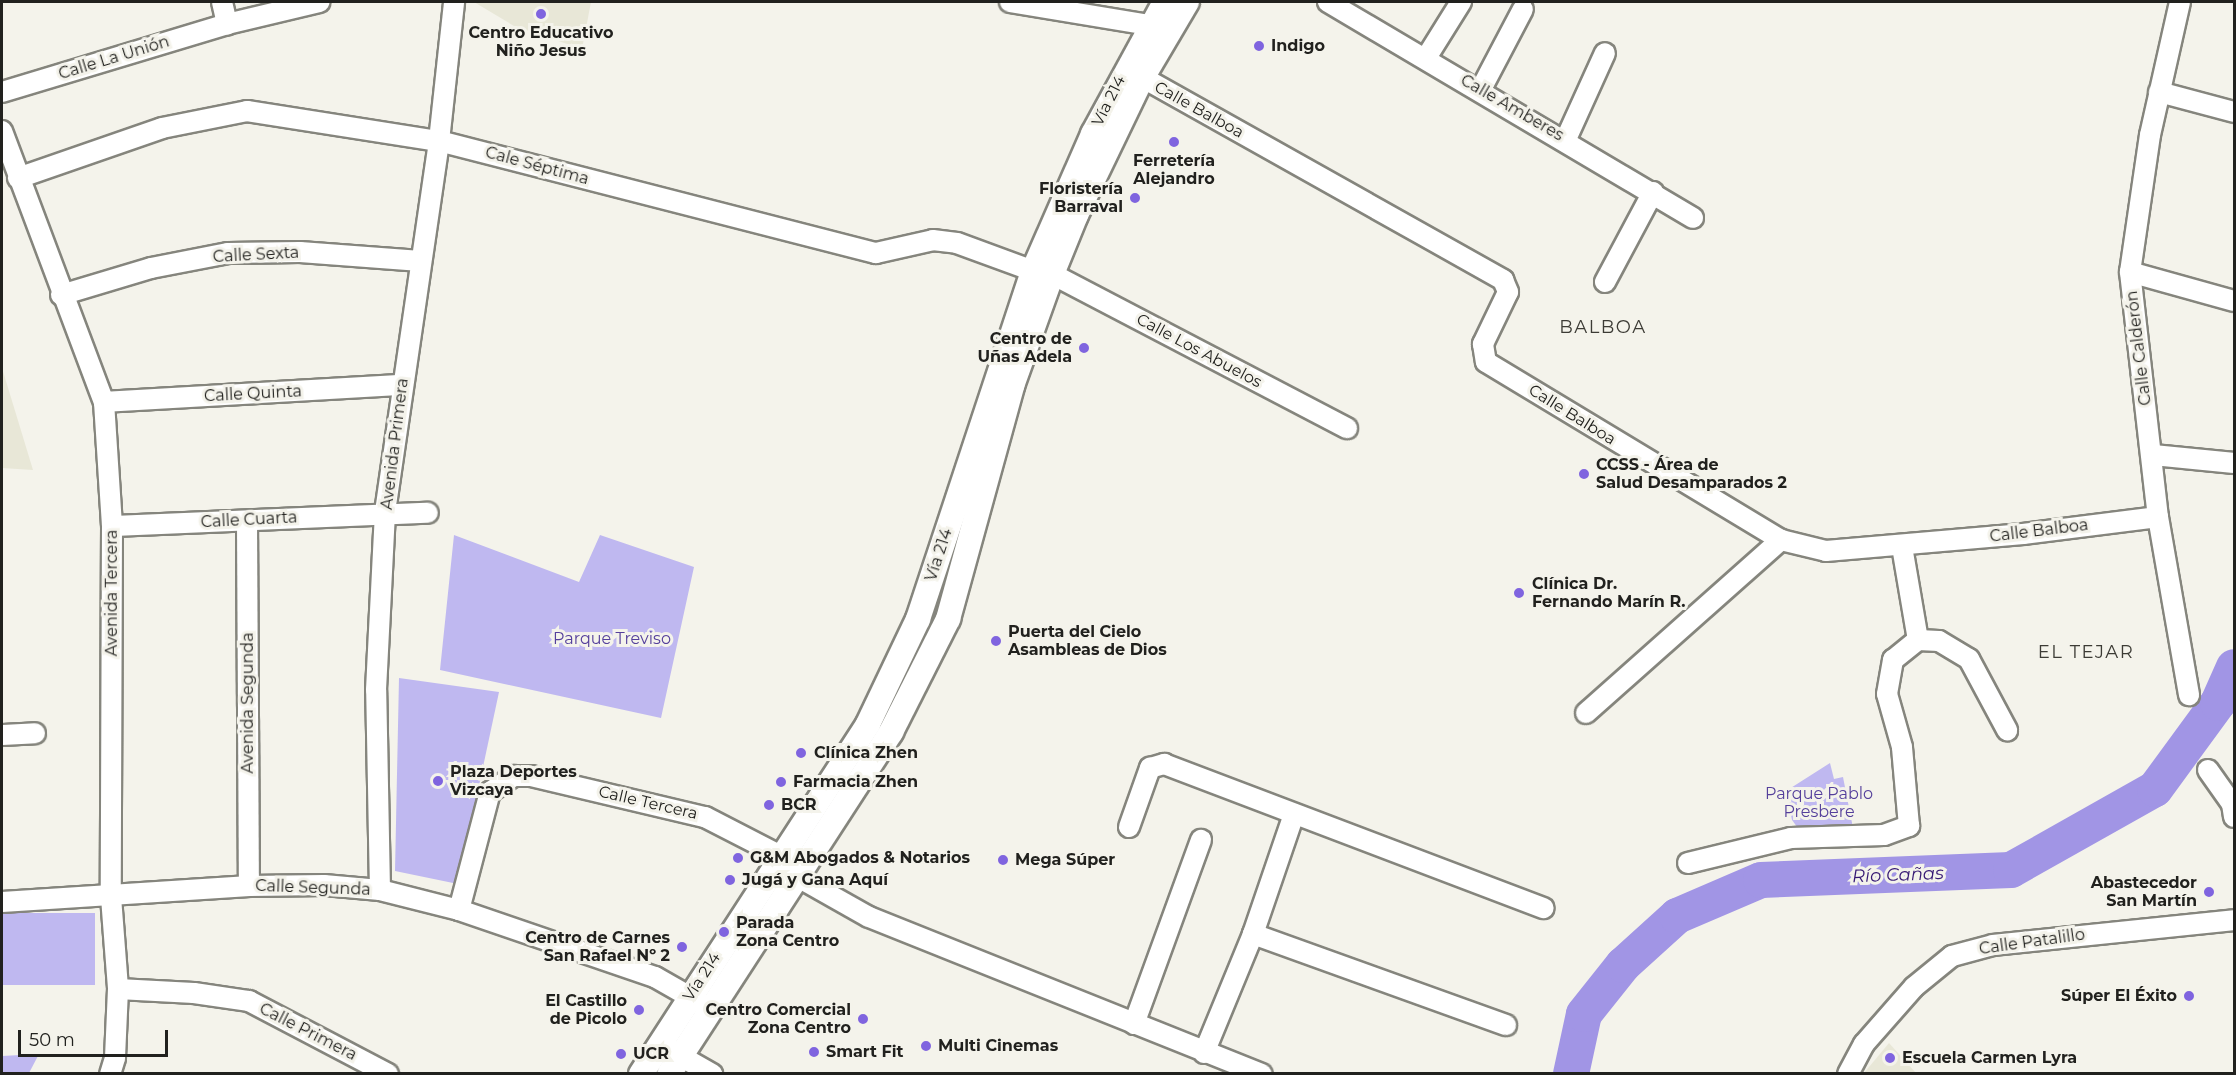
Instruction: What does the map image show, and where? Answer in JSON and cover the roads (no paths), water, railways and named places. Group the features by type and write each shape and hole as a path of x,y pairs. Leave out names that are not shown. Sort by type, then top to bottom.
{"main road":[{"name":"Vía 214","path":"670,1058 689,996 868,724 918,620 1043,273 1076,215 1134,73 1149,25 1165,2"},
{"name":"Vía 214","path":"1134,73 1187,2"},
{"name":"Vía 214","path":"641,1074 670,1058 711,1009 891,732 948,619 1043,273"}],"street":[{"path":"222,2 227,24"},
{"name":"Calle La Unión","path":"2,92 227,24 319,2"},
{"name":"Avenida Primera","path":"380,890 376,690 385,512 439,141 453,2"},
{"path":"1010,2 1149,25"},
{"name":"Calle Amberes","path":"1328,2 1566,139 1693,218"},
{"path":"1426,58 1461,2"},
{"name":"Calle Calderón","path":"2180,2 2159,92 2130,272 2153,455 2158,517 2189,695"},
{"path":"1481,89 1523,9"},
{"path":"1566,139 1605,52"},
{"name":"Calle Balboa","path":"1134,73 1503,280 1509,292 1483,344 1486,362 1781,540 1826,551 1902,546 2158,517"},
{"path":"2159,92 2235,111"},
{"name":"Cale Séptima","path":"18,178 162,128 247,111 439,141 876,253 933,240 957,243 1043,273"},
{"name":"Avenida Tercera","path":"2,131 61,296 104,402 112,526 111,897 118,989 115,1058 110,1074"},
{"path":"1605,282 1653,192"},
{"name":"Calle Sexta","path":"61,296 151,268 228,254 300,252 421,261"},
{"path":"2130,272 2235,301"},
{"name":"Calle Los Abuelos","path":"1043,273 1347,428"},
{"name":"Calle Quinta","path":"104,402 402,385"},
{"path":"2153,455 2235,463"},
{"name":"Calle Cuarta","path":"112,526 247,521 385,512 428,513"},
{"name":"Avenida Segunda","path":"247,521 249,886"},
{"path":"1586,713 1781,540"},
{"path":"1902,546 1918,640"},
{"path":"1688,863 1791,838 1884,835 1910,826 1902,747 1887,694 1893,660 1918,640 1939,640 1969,659 2007,729"},
{"path":"2,735 35,734"},
{"path":"1129,827 1150,768 1156,764 1544,908"},
{"path":"2208,770 2232,804 2235,817"},
{"name":"Calle Tercera","path":"459,910 490,792 514,776 531,776 705,817 781,856"},
{"path":"1204,1053 1253,934 1294,814"},
{"path":"1134,1024 1200,840"},
{"path":"781,856 798,877 869,918 1204,1053 1262,1074"},
{"name":"Calle Segunda","path":"2,902 111,897 249,886 324,885 380,890 459,910 655,977 711,1009"},
{"name":"Calle Patalillo","path":"1848,1074 1864,1044 1914,987 1952,956 1993,945 2235,920"},
{"path":"1253,934 1506,1024"},
{"name":"Calle Primera","path":"118,989 194,993 249,1002 388,1074"},
{"path":"670,1058 712,1074"}],"waterway":[{"name":"Río Cañas","path":"1571,1074 1584,1014 1623,965 1677,916 1761,880 2011,870 2155,789 2218,703 2234,667"}],"place":[{"name":"Centro Educativo Niño Jesus","path":"541,14"},
{"name":"Indigo","path":"1259,46"},
{"name":"Ferretería Alejandro","path":"1174,142"},
{"name":"Floristería Barraval","path":"1135,198"},
{"name":"Centro de Uñas Adela","path":"1084,348"},
{"name":"CCSS - Área de Salud Desamparados 2","path":"1584,474"},
{"name":"Clínica Dr. Fernando Marín R.","path":"1519,593"},
{"name":"Puerta del Cielo Asambleas de Dios","path":"996,641"},
{"name":"Clínica Zhen","path":"801,753"},
{"name":"Plaza Deportes Vizcaya","path":"438,781"},
{"name":"Farmacia Zhen","path":"781,782"},
{"name":"BCR","path":"769,805"},
{"name":"G&M Abogados & Notarios","path":"738,858"},
{"name":"Mega Súper","path":"1003,860"},
{"name":"Jugá y Gana Aquí","path":"730,880"},
{"name":"Abastecedor San Martín","path":"2209,892"},
{"name":"Parada Zona Centro","path":"724,932"},
{"name":"Centro de Carnes San Rafael Nº 2","path":"682,947"},
{"name":"Súper El Éxito","path":"2189,996"},
{"name":"El Castillo de Picolo","path":"639,1010"},
{"name":"Centro Comercial Zona Centro","path":"863,1019"},
{"name":"Multi Cinemas","path":"926,1046"},
{"name":"Smart Fit","path":"814,1052"},
{"name":"UCR","path":"621,1054"},
{"name":"Escuela Carmen Lyra","path":"1890,1058"}],"district":[{"name":"BALBOA","path":"1603,327"},
{"name":"EL TEJAR","path":"2086,652"}],"park label":[{"name":"Parque Treviso","path":"612,639"},
{"name":"Parque Pablo Presbere","path":"1819,803"}]}
